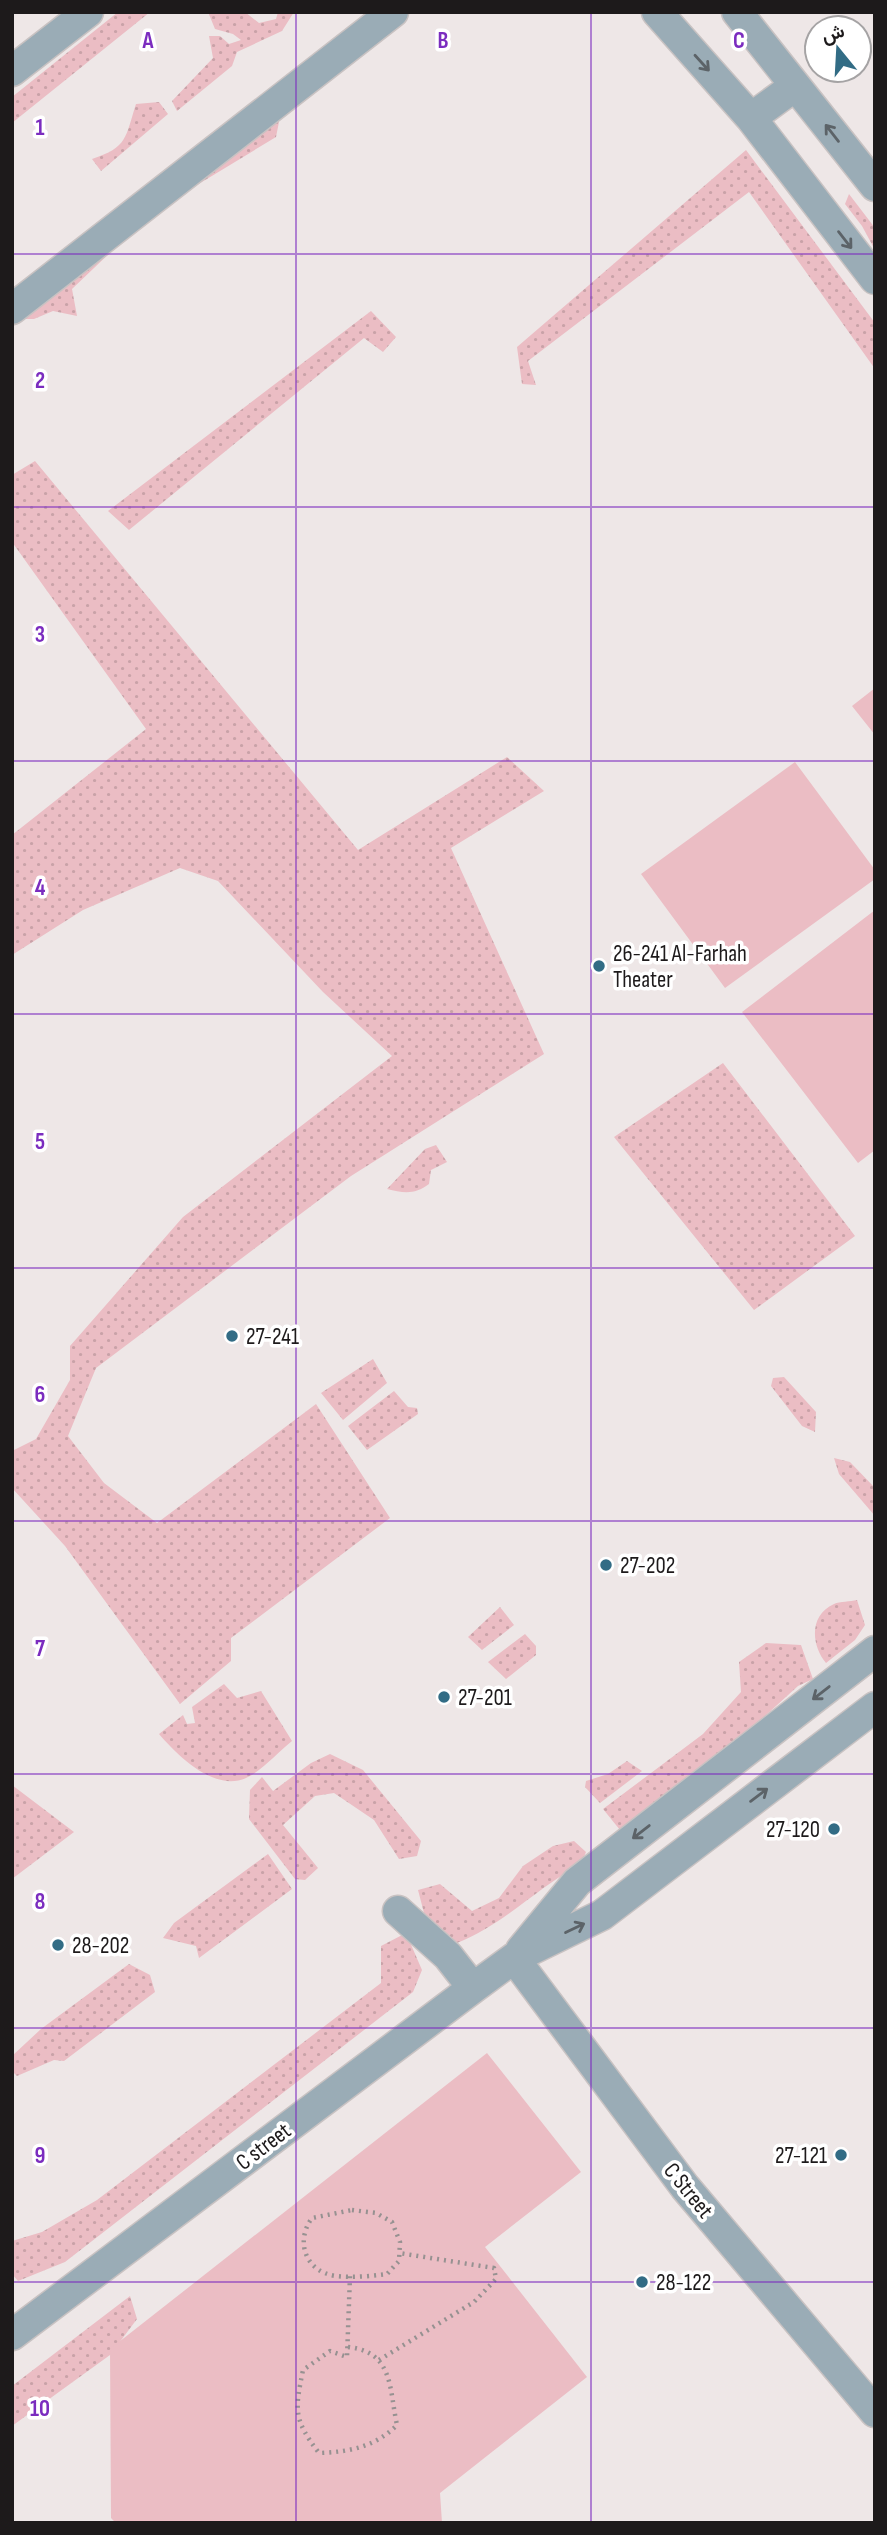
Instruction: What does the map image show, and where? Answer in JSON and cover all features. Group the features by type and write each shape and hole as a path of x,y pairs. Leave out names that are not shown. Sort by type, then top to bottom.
{"street":[{"path":"12,71 88,12"},
{"path":"12,310 393,12"},
{"path":"657,12 751,118 875,279"},
{"path":"737,12 875,186"},
{"path":"751,118 795,86"},
{"path":"514,1958 577,1882 875,1651"},
{"path":"514,1958 601,1915 875,1707"},
{"path":"398,1911 448,1956 473,1988"},
{"name":"C street","path":"14,2330 514,1958"},
{"name":"C Street","path":"514,1958 685,2187 875,2412"}],"path":[{"path":"352,2210 376,2213 392,2222 400,2242 399,2261 387,2274 351,2276 334,2276 314,2266 303,2250 304,2230 312,2218 352,2210"},
{"path":"379,2360 474,2302 496,2279 494,2268 399,2253"},
{"path":"348,2347 364,2348 379,2360 389,2377 397,2425 386,2436 366,2446 319,2453 296,2414 303,2370 330,2351 346,2357 351,2276"}],"shaded area":[{"path":"118,12 150,12 12,123 12,97"},
{"path":"208,12 245,12 259,23 276,19 278,12 294,12 282,31 237,52 232,66 177,111 172,101 213,58 209,36 220,36 229,44 241,40 233,34 215,29"},
{"path":"159,102 168,114 101,171 92,159 113,150 123,140 136,104"},
{"path":"263,119 279,122 276,137 197,185 115,248 72,289 77,316 53,311 34,319 21,319"},
{"path":"746,150 875,323 875,369 749,192 528,361 536,385 522,384 517,347"},
{"path":"849,194 875,228 875,250 862,226 845,204"},
{"path":"371,311 396,337 383,352 364,338 129,530 108,511"},
{"path":"35,461 358,850 507,757 544,791 451,848 544,1054 351,1176 96,1368 68,1436 104,1483 157,1523 316,1404 390,1518 231,1638 231,1661 180,1704 65,1546 12,1488 12,1451 36,1439 70,1380 70,1346 183,1217 392,1056 323,992 218,881 180,868 83,910 12,955 12,835 146,729 12,542 12,475"},
{"path":"875,688 875,735 852,706"},
{"path":"795,762 875,870 875,879 725,988 641,874"},
{"path":"875,910 875,1150 858,1163 742,1012"},
{"path":"723,1063 855,1236 754,1310 614,1137"},
{"path":"436,1145 447,1162 431,1170 429,1184 409,1192 387,1189 425,1149"},
{"path":"373,1359 387,1383 343,1420 321,1393"},
{"path":"784,1377 816,1412 815,1432 802,1426 771,1386 773,1378"},
{"path":"394,1391 408,1407 417,1408 418,1414 367,1450 348,1426"},
{"path":"834,1458 850,1462 875,1488 875,1516 839,1474"},
{"path":"857,1600 865,1625 855,1640 826,1663 815,1639 820,1615 834,1604"},
{"path":"500,1607 514,1625 482,1650 468,1637"},
{"path":"525,1634 536,1646 536,1655 506,1679 488,1662"},
{"path":"766,1643 801,1645 813,1679 798,1686 729,1749 620,1830 603,1809 703,1734 741,1692 739,1662"},
{"path":"224,1684 237,1698 261,1691 292,1741 258,1771 234,1781 222,1780 198,1770 159,1734 183,1715 187,1724 195,1723 192,1707"},
{"path":"330,1754 363,1770 421,1841 417,1856 399,1859 374,1820 334,1793 315,1796 283,1825 318,1868 305,1880 295,1879 249,1819 250,1790 262,1777 273,1791 311,1763"},
{"path":"627,1761 642,1771 600,1803 585,1787 586,1781 608,1774"},
{"path":"12,1785 74,1832 12,1879"},
{"path":"574,1841 586,1852 581,1864 474,1935 457,1943 424,1913 418,1890 440,1884 472,1911 499,1898 523,1866 553,1846"},
{"path":"268,1854 292,1889 199,1958 196,1946 163,1938 174,1923"},
{"path":"406,1933 422,1970 413,1992 65,2262 18,2281 12,2274 12,2241 42,2232 97,2200 381,1983 381,1946"},
{"path":"129,1964 150,1975 155,1992 64,2061 54,2060 17,2076 12,2071 12,2056 41,2029"},
{"path":"487,2053 581,2172 485,2247 587,2377 440,2493 442,2523 116,2523 111,2518 110,2349"},
{"path":"130,2296 137,2319 110,2355 12,2426 12,2386"}],"place":[{"name":"26-241 Al-Farhah Theater","path":"599,966"},
{"name":"27-241","path":"232,1336"},
{"name":"27-202","path":"606,1565"},
{"name":"27-201","path":"444,1697"},
{"name":"27-120","path":"834,1829"},
{"name":"28-202","path":"58,1945"},
{"name":"27-121","path":"841,2155"},
{"name":"28-122","path":"642,2282"}]}
